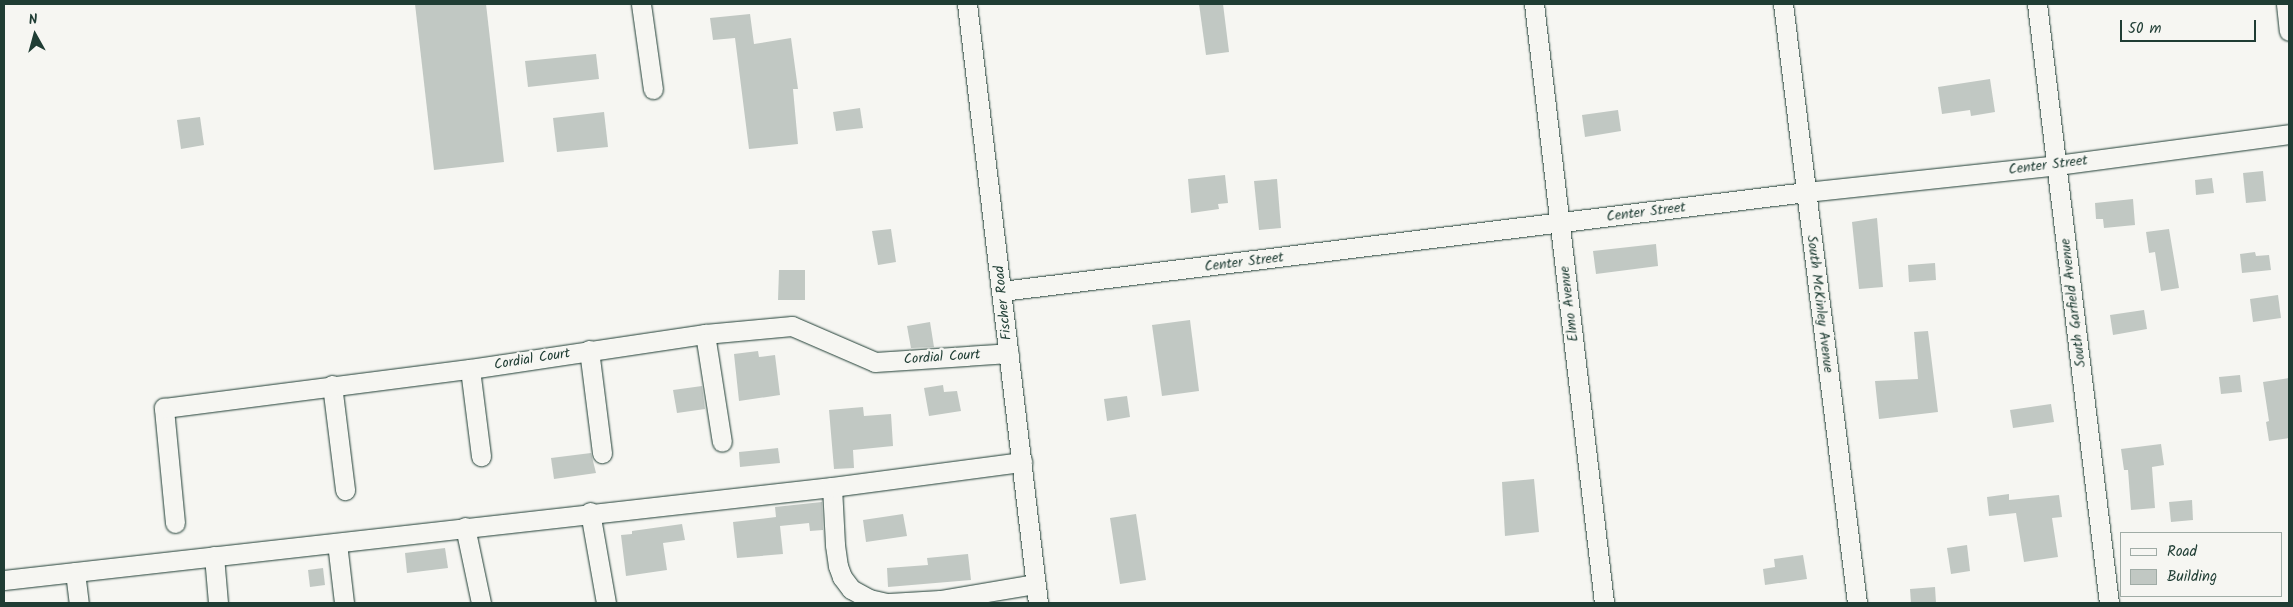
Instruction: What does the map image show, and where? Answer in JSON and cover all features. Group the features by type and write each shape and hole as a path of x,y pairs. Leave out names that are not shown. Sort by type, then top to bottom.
{"street":[{"path":"641,4 653,89"},
{"name":"Fischer Road","path":"967,4 1038,603"},
{"name":"Elmo Avenue","path":"1534,4 1604,603"},
{"name":"South McKinley Avenue","path":"1783,4 1857,603"},
{"name":"South Garfield Avenue","path":"2037,4 2109,603"},
{"path":"2286,4 2289,31"},
{"name":"Center Street","path":"1002,291 1806,192 2057,165 2289,134"},
{"name":"Cordial Court","path":"175,523 164,408 332,385 470,369 705,334 792,326 875,362 1009,353"},
{"path":"705,334 722,442"},
{"path":"589,350 602,453"},
{"path":"470,369 481,456"},
{"path":"332,385 345,490"},
{"path":"4,580 337,543 590,512 832,487 1022,462"},
{"path":"832,487 838,566 851,589 869,599 888,603 940,600 1036,584"},
{"path":"590,512 606,603"},
{"path":"464,527 481,603"},
{"path":"337,543 344,603"},
{"path":"214,556 218,603"},
{"path":"75,572 79,603"}],"building":[{"path":"415,4 486,4 504,162 434,170"},
{"path":"1199,4 1223,4 1229,52 1206,55"},
{"path":"750,14 754,44 791,38 798,89 793,89 798,144 749,149 735,38 713,40 710,18"},
{"path":"596,54 599,79 528,87 525,61"},
{"path":"1990,79 1995,112 1971,116 1970,110 1942,114 1938,87"},
{"path":"860,108 863,128 836,131 833,112"},
{"path":"1618,110 1621,131 1585,137 1582,115"},
{"path":"604,112 608,147 557,152 553,118"},
{"path":"200,117 204,145 181,149 177,120"},
{"path":"2263,171 2266,201 2246,203 2243,173"},
{"path":"1225,175 1228,203 1218,204 1219,209 1191,213 1188,179"},
{"path":"2212,178 2214,193 2196,195 2195,180"},
{"path":"1277,179 1281,228 1259,230 1254,181"},
{"path":"2133,199 2135,225 2104,228 2103,219 2096,219 2095,203"},
{"path":"1877,218 1883,287 1859,289 1852,222"},
{"path":"891,229 896,262 878,265 872,231"},
{"path":"2169,229 2179,288 2161,291 2155,252 2149,253 2146,232"},
{"path":"1656,244 1658,266 1596,274 1593,251"},
{"path":"2255,252 2256,256 2269,255 2271,270 2242,273 2240,254"},
{"path":"1935,263 1936,280 1909,282 1908,265"},
{"path":"779,270 805,270 805,300 778,300"},
{"path":"2278,295 2281,318 2253,322 2250,299"},
{"path":"2144,310 2147,329 2113,335 2110,315"},
{"path":"1190,320 1199,391 1162,396 1152,325"},
{"path":"930,322 934,347 911,348 907,326"},
{"path":"1928,331 1938,412 1879,419 1875,381 1918,379 1914,332"},
{"path":"758,351 759,357 775,355 780,395 739,401 734,354"},
{"path":"2240,375 2242,392 2221,394 2219,377"},
{"path":"2289,378 2289,438 2269,441 2266,422 2269,421 2263,382"},
{"path":"943,385 944,392 957,391 961,411 929,416 924,388"},
{"path":"702,386 705,409 677,413 673,390"},
{"path":"1127,396 1130,417 1107,421 1104,399"},
{"path":"2051,404 2054,422 2013,428 2010,410"},
{"path":"863,407 864,416 891,414 893,446 853,450 854,468 834,469 829,410"},
{"path":"2161,444 2164,465 2152,467 2155,508 2131,510 2128,470 2124,470 2121,449"},
{"path":"778,448 780,463 740,467 739,452"},
{"path":"591,453 596,473 554,479 551,458"},
{"path":"1534,479 1539,532 1505,536 1502,482"},
{"path":"2009,494 2009,500 2059,495 2062,517 2052,518 2058,557 2024,562 2016,513 1989,516 1987,497"},
{"path":"2192,500 2193,520 2171,522 2169,502"},
{"path":"822,502 823,530 810,531 809,523 780,526 783,554 737,558 733,522 776,517 775,507"},
{"path":"903,514 907,536 866,542 863,520"},
{"path":"1136,514 1146,580 1120,584 1110,518"},
{"path":"682,524 685,540 663,543 667,570 626,576 621,535 632,534 632,531"},
{"path":"1967,545 1970,571 1951,574 1947,548"},
{"path":"445,548 448,568 407,573 405,553"},
{"path":"968,554 971,580 888,587 887,568 928,565 927,558"},
{"path":"1803,555 1807,579 1765,585 1763,569 1775,567 1774,559"},
{"path":"323,568 325,585 310,587 308,570"},
{"path":"1935,587 1936,603 1911,603 1910,589"}]}
